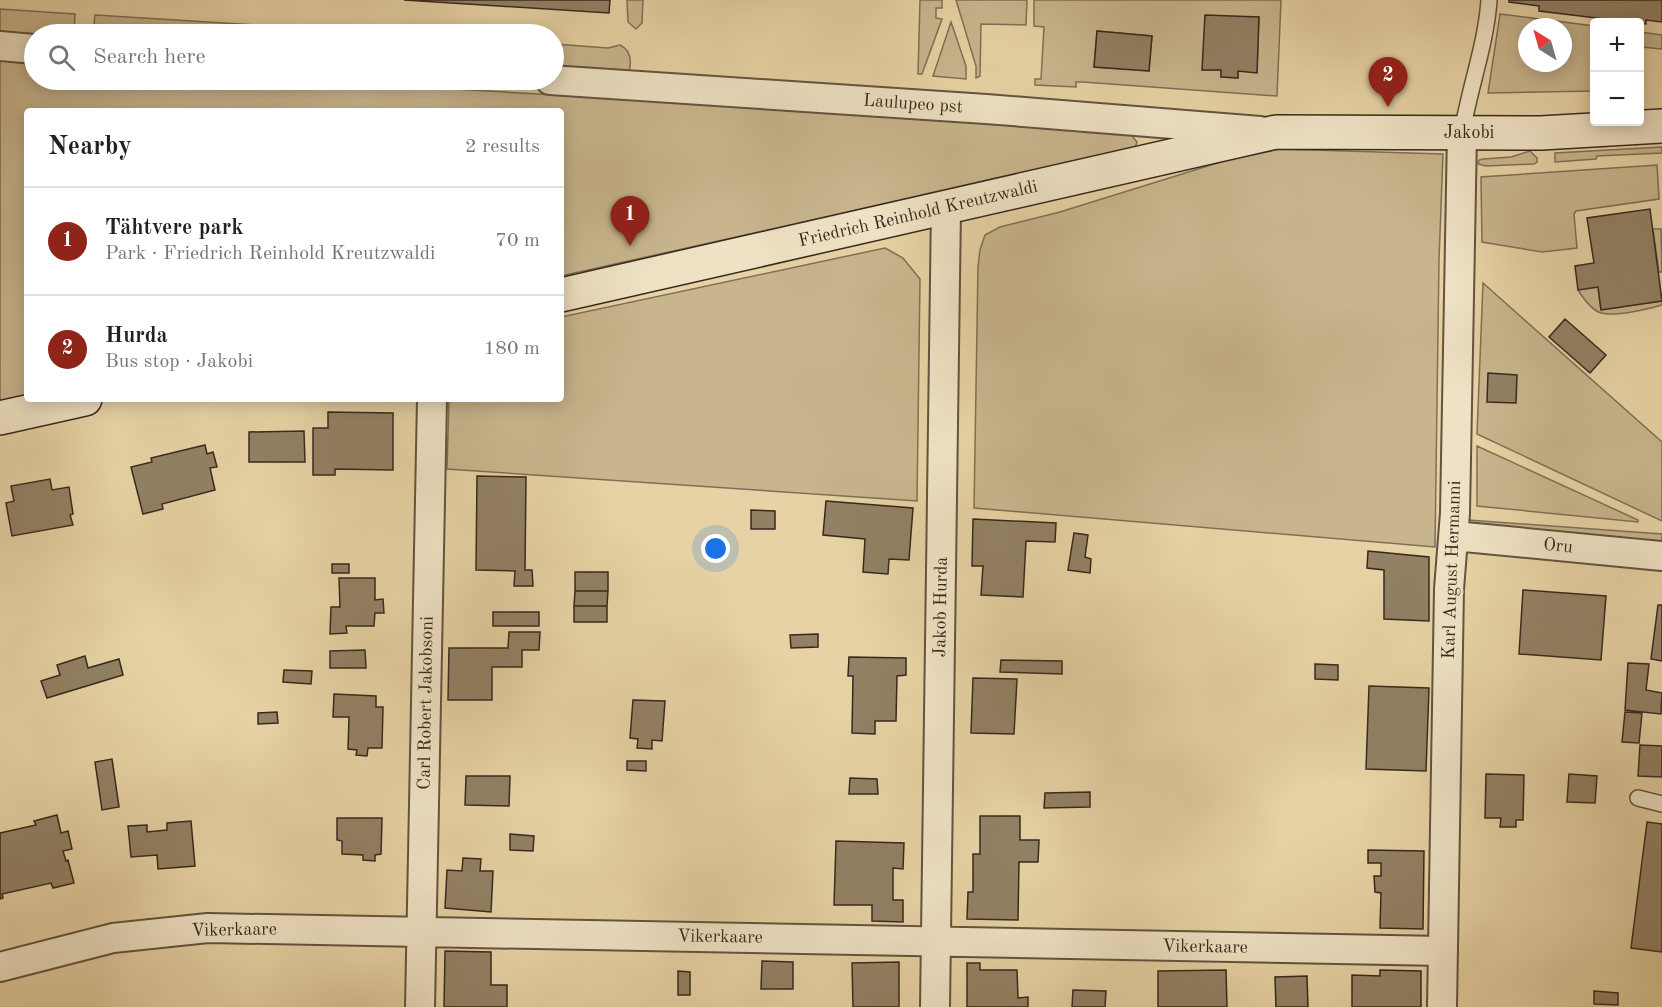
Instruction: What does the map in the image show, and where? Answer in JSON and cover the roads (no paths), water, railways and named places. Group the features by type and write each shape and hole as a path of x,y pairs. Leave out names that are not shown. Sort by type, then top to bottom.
{"main road":[{"name":"Jakobi","path":"1276,132 1541,133 1662,126"},
{"name":"Friedrich Reinhold Kreutzwaldi","path":"564,294 1276,132"},
{"path":"0,418 72,402"}],"street":[{"path":"0,46 24,47"},
{"name":"Laulupeo pst","path":"564,81 986,109 1276,132"},
{"name":"Karl August Hermanni","path":"1442,1007 1449,589 1454,536 1462,133"},
{"name":"Jakob Hurda","path":"935,1007 946,207"},
{"name":"Carl Robert Jakobsoni","path":"420,1007 432,402"},
{"name":"Oru","path":"1454,536 1662,556"},
{"name":"Vikerkaare","path":"0,967 113,938 208,928 936,941 967,944 1443,951"}],"lane":[{"path":"1462,133 1490,0"},
{"path":"1638,798 1662,804"}],"place":[{"name":"Hurda","path":"1388,107"},
{"name":"Tähtvere park","path":"630,246"}]}
